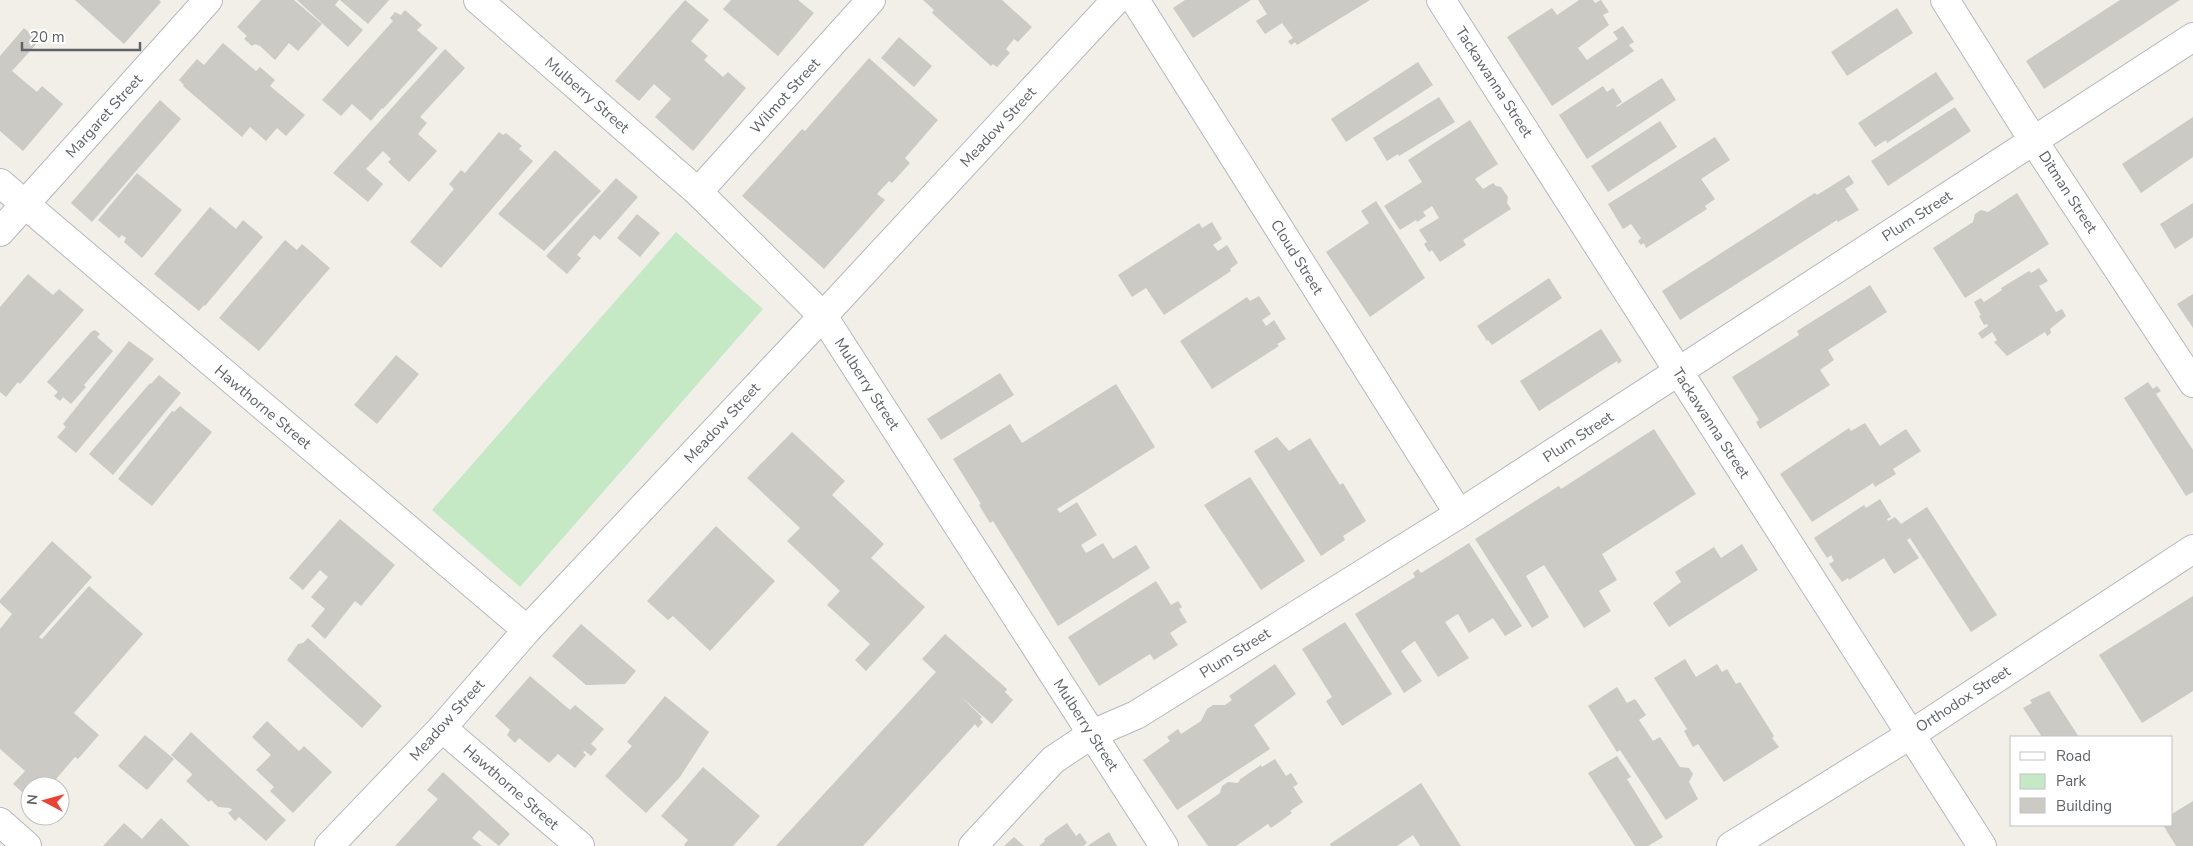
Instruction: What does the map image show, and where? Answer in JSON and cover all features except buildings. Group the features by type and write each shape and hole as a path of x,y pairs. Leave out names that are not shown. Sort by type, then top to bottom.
{"street":[{"name":"Margaret Street","path":"0,232 208,0"},
{"name":"Mulberry Street","path":"478,0 698,192 823,316 1164,846"},
{"name":"Wilmot Street","path":"698,192 871,0"},
{"name":"Meadow Street","path":"329,846 442,728 527,630 823,316 1116,0"},
{"name":"Cloud Street","path":"1136,0 1459,514"},
{"name":"Tackawanna Street","path":"1441,0 1982,846"},
{"name":"Ditman Street","path":"1945,0 2033,140 2193,383"},
{"name":"Plum Street","path":"974,846 1053,760 1092,734 1136,715 1459,514 2193,37"},
{"name":"Hawthorne Street","path":"0,183 527,630"},
{"name":"Orthodox Street","path":"1731,846 1910,735 2193,548"},
{"name":"Hawthorne Street","path":"442,728 580,846"},
{"path":"0,822 27,846"}],"green space":[{"path":"676,232 763,309 520,587 432,510"}]}
